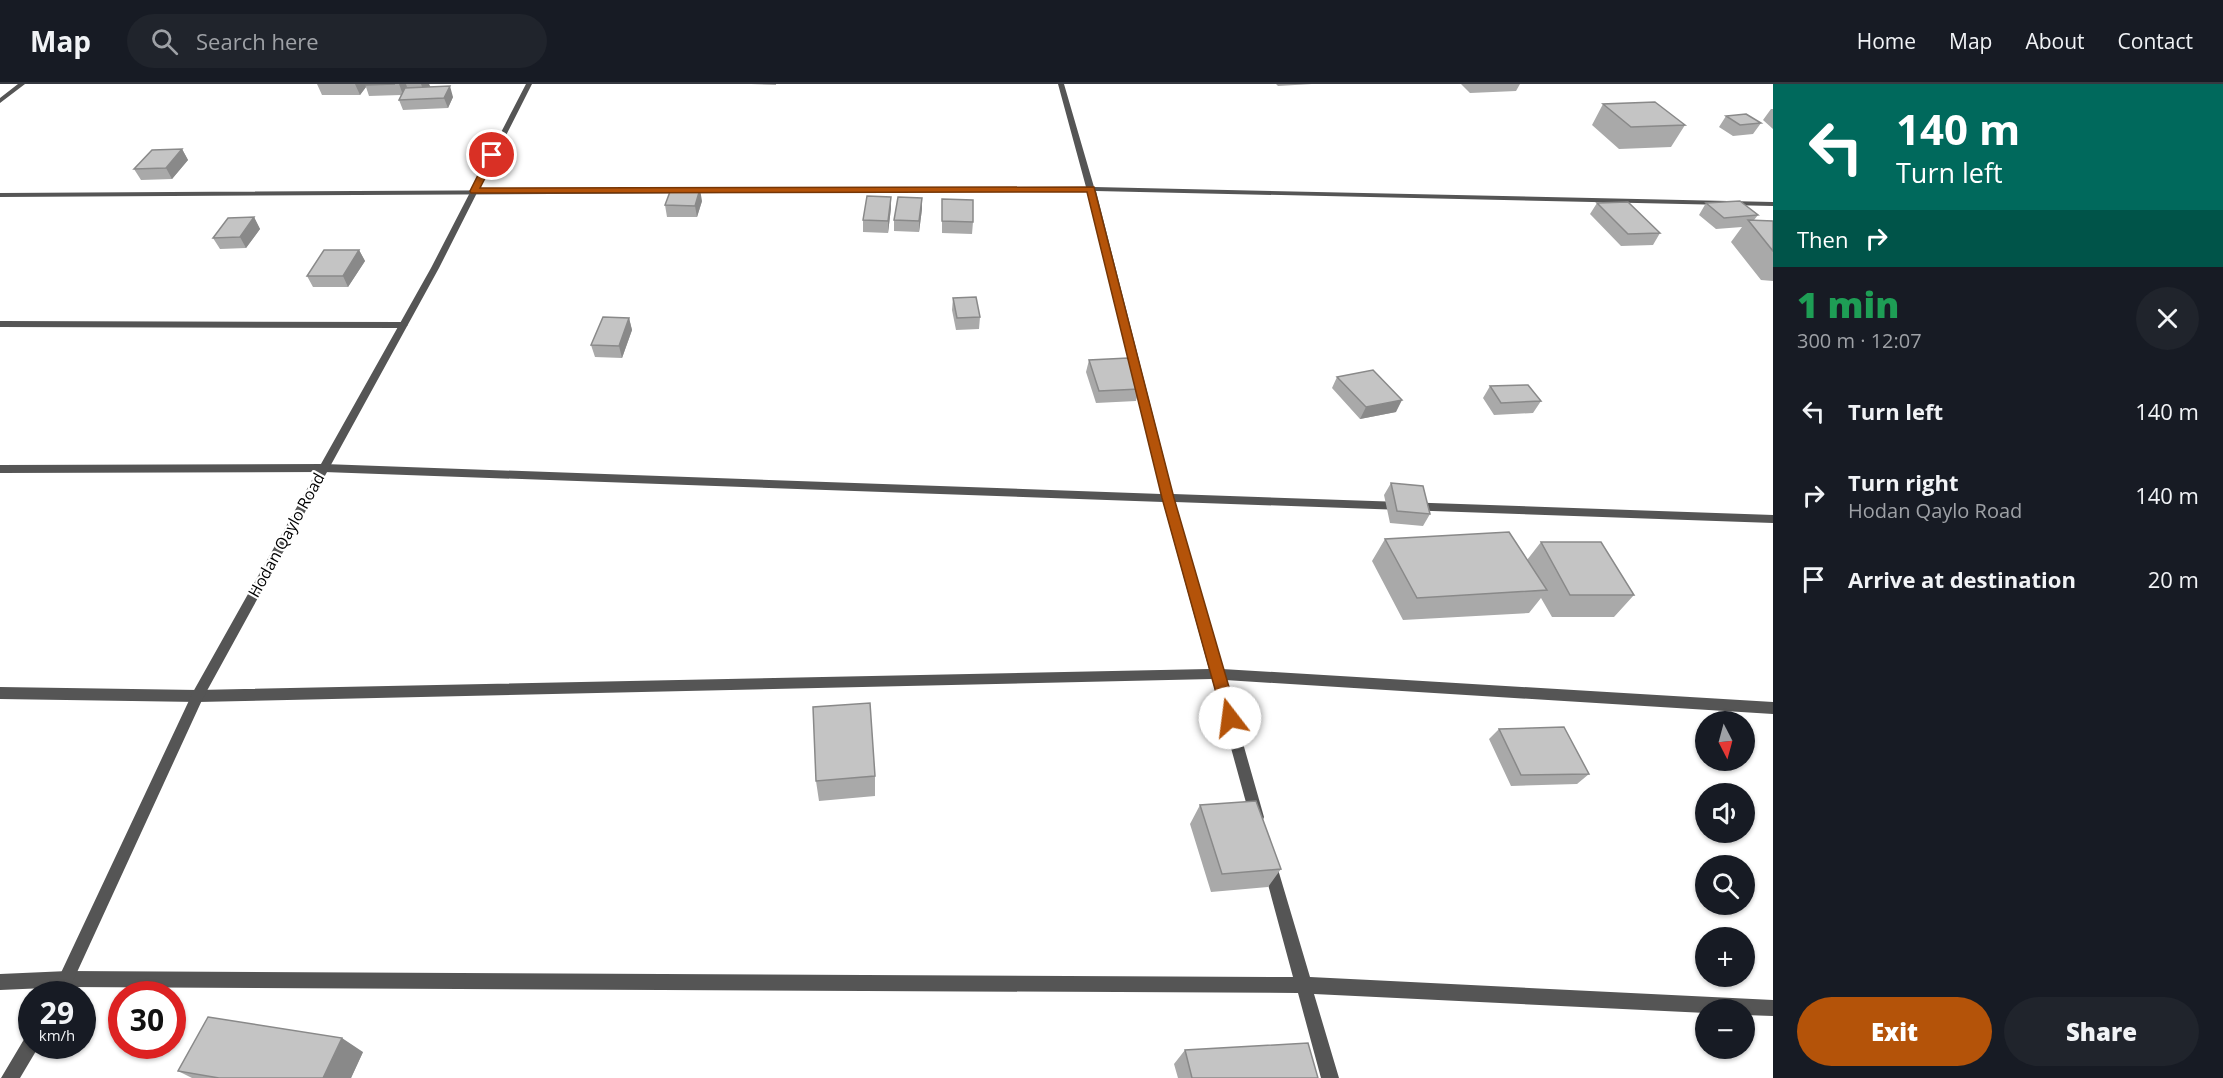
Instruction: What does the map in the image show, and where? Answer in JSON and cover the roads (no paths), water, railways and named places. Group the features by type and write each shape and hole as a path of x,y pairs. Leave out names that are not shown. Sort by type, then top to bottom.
{"street":[{"path":"0,101 22,84"},
{"name":"Hodan Qaylo Road","path":"68,979 198,696 403,325 529,84"},
{"path":"1061,84 1091,189 1168,498 1262,835"},
{"path":"0,195 1091,189 1773,204"},
{"path":"0,324 403,325"},
{"path":"0,469 324,468 1773,519"},
{"path":"0,693 198,696 1218,674 1773,708"},
{"path":"1268,858 1330,1078"},
{"path":"0,982 68,979 1302,985 1773,1008"},
{"path":"10,1078 22,1059"}]}
